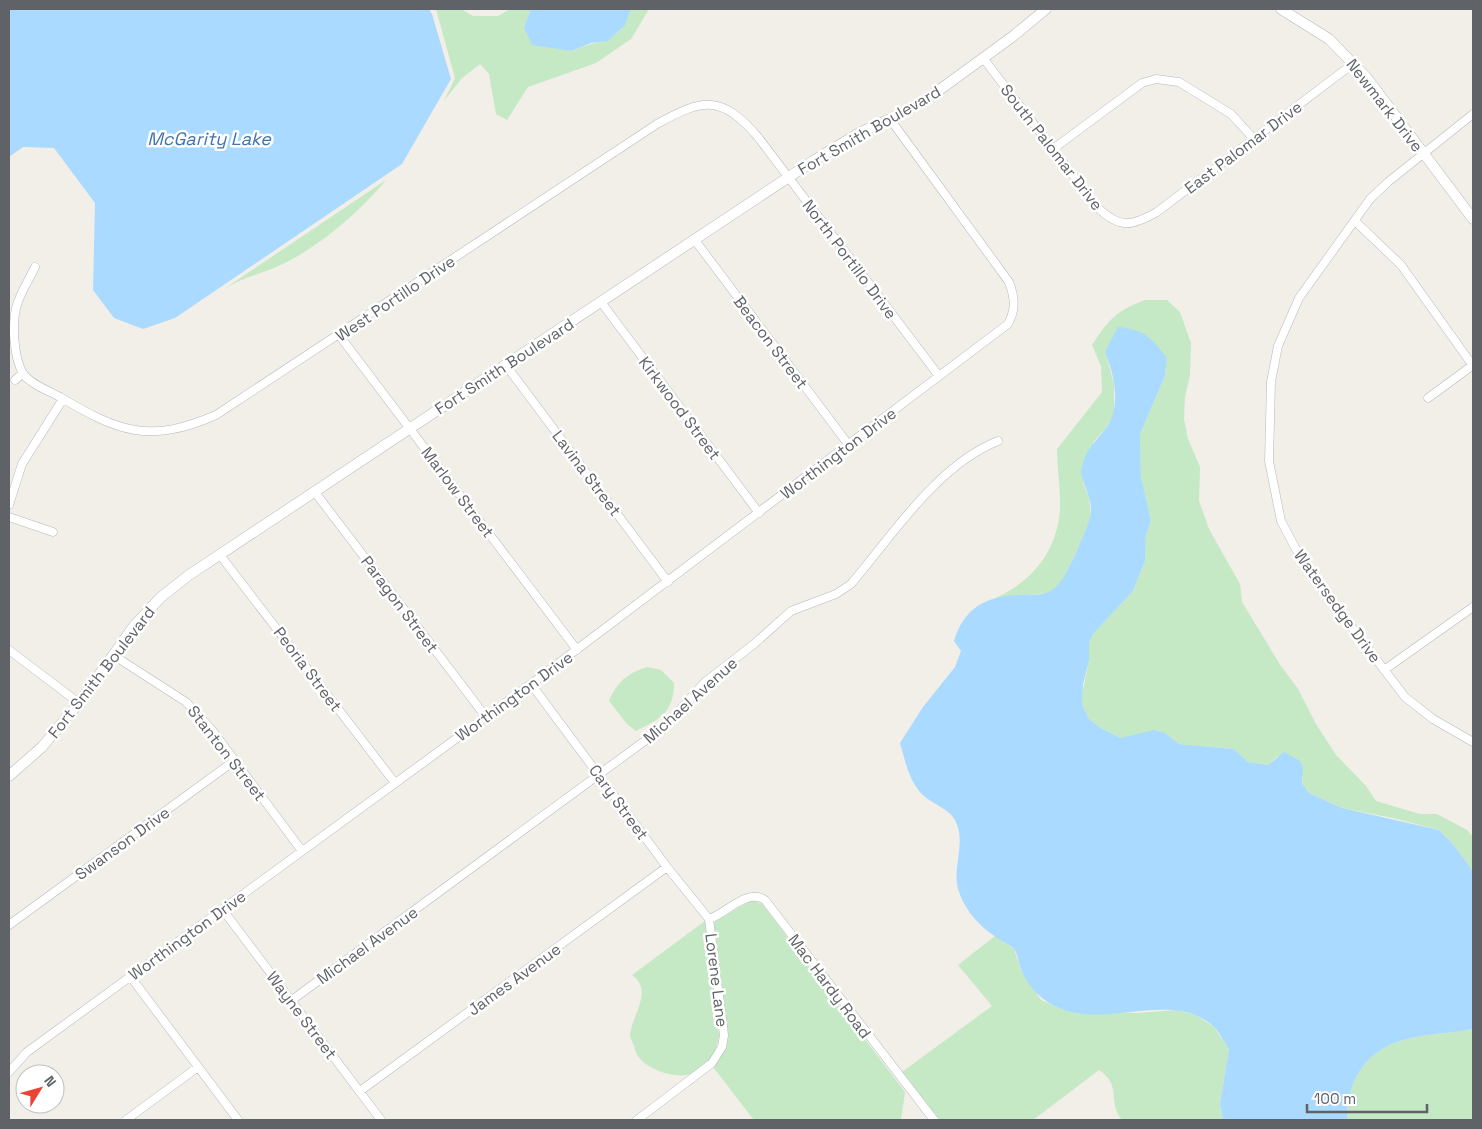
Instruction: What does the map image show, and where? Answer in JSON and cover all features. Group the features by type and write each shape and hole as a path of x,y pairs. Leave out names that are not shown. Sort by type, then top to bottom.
{"street":[{"name":"Fort Smith Boulevard","path":"9,776 42,747 79,703 112,655 161,597 314,491 694,239 861,132 928,99 1046,9"},
{"name":"Newmark Drive","path":"1281,9 1330,39 1354,63 1473,219"},
{"name":"South Palomar Drive","path":"983,58 1099,209 1118,223 1129,224"},
{"name":"East Palomar Drive","path":"1129,224 1157,212 1354,63"},
{"path":"1054,149 1142,83 1156,79 1179,82 1231,114 1254,139"},
{"name":"North Portillo Drive","path":"715,104 730,110 743,119 940,376"},
{"name":"West Portillo Drive","path":"23,374 108,424 146,432 191,426 216,416 657,124 680,111 715,104"},
{"name":"Watersedge Drive","path":"1473,114 1423,153 1370,200 1356,222 1299,298 1278,346 1271,382 1269,461 1281,521 1305,566 1384,670 1412,702 1433,719 1473,742"},
{"name":"Worthington Drive","path":"9,1072 27,1052 577,650 1008,324 1014,314 1014,296 1009,282 890,119"},
{"path":"1356,222 1401,265 1473,366 1428,398"},
{"name":"Beacon Street","path":"694,239 848,444"},
{"path":"15,380 23,374 18,359 14,329 16,308 35,267"},
{"name":"Kirkwood Street","path":"601,302 759,513"},
{"name":"Marlow Street","path":"338,335 411,428 577,650"},
{"name":"Lavina Street","path":"505,364 668,582"},
{"path":"9,505 22,464 63,399"},
{"name":"Michael Avenue","path":"292,1000 666,726 705,682 754,644 791,611 836,594 851,584 943,476 985,446 998,441"},
{"name":"Paragon Street","path":"314,491 486,717"},
{"path":"9,517 53,532"},
{"name":"Peoria Street","path":"220,555 395,783"},
{"path":"1384,670 1473,606"},
{"path":"9,650 79,703"},
{"name":"Stanton Street","path":"112,655 186,702 212,730 302,851"},
{"name":"Cary Street","path":"531,684 667,866 710,919"},
{"name":"Swanson Drive","path":"9,925 234,761"},
{"name":"James Avenue","path":"360,1091 667,866"},
{"name":"Mac Hardy Road","path":"710,919 722,915 744,898 752,896 765,900 934,1120"},
{"name":"Wayne Street","path":"223,910 381,1120"},
{"name":"Lorene Lane","path":"637,1120 712,1064 722,1046 724,1035 710,919"},
{"path":"130,976 238,1120"},
{"path":"126,1120 198,1066"}],"green space":[{"path":"436,9 461,9 473,16 498,16 510,9 531,9 524,27 572,51 615,35 626,21 631,9 649,9 631,39 596,63 528,87 507,120 496,114 489,74 480,64 462,78 444,101 455,78"},
{"path":"386,180 349,218 319,242 289,261 224,289"},
{"path":"1145,300 1167,300 1180,312 1191,343 1190,375 1185,397 1184,419 1188,439 1200,467 1199,501 1209,529 1240,584 1242,602 1279,663 1298,689 1316,724 1336,755 1366,786 1376,801 1420,814 1437,814 1467,830 1473,837 1473,871 1453,844 1439,830 1393,818 1342,808 1309,793 1302,783 1303,776 1278,756 1268,765 1248,762 1234,749 1179,744 1165,733 1121,738 1099,727 1089,719 1082,704 1082,694 1089,661 1089,643 1093,634 1133,591 1145,561 1146,535 1151,521 1141,478 1140,434 1165,376 1167,358 1105,351 1114,384 1114,414 1106,428 1094,441 1083,482 1089,498 1091,515 1084,536 1060,585 1049,593 995,598 1031,574 1048,552 1054,539 1060,510 1057,449 1102,392 1101,366 1092,345 1114,317 1127,308"},
{"path":"648,667 661,670 674,683 673,693 668,708 664,713 652,723 636,731 627,724 609,701 619,683 629,675"},
{"path":"752,900 762,904 905,1092 901,1120 754,1120 713,1067 726,1048 728,1034 714,922"},
{"path":"705,921 719,1036 718,1042 710,1059 696,1072 678,1075 662,1072 642,1061 637,1055 630,1038 642,995 638,981 632,975"},
{"path":"995,936 1014,949 1021,970 1041,1000 1062,1009 1137,1013 1176,1010 1196,1015 1214,1027 1229,1049 1220,1104 1223,1120 1122,1120 1115,1106 1113,1088 1106,1076 1099,1070 1033,1120 940,1120 902,1072 992,1006 958,965"},
{"path":"1473,1029 1473,1120 1347,1120 1351,1089 1364,1065 1374,1055 1400,1041"}],"water":[{"name":"McGarity Lake","path":"9,9 429,9 451,79 402,164 175,318 143,329 114,318 93,290 95,203 54,148 23,147 9,157"},
{"path":"531,9 631,9 625,25 608,41 591,43 572,51 532,45 524,27"},
{"path":"1118,327 1134,330 1146,336 1167,358 1165,376 1140,434 1141,477 1151,521 1146,535 1145,561 1133,591 1093,634 1089,643 1089,661 1083,684 1082,704 1089,719 1099,727 1121,738 1154,730 1165,733 1179,744 1234,749 1248,762 1268,765 1284,752 1300,761 1303,768 1302,783 1309,793 1342,808 1439,830 1453,844 1473,871 1473,1029 1400,1041 1374,1055 1364,1065 1351,1089 1347,1120 1223,1120 1220,1104 1229,1049 1214,1027 1198,1016 1179,1011 1160,1010 1098,1014 1078,1013 1059,1008 1041,997 1024,976 1013,948 995,937 975,919 962,899 957,884 960,836 955,820 948,812 918,790 908,770 900,743 923,707 955,667 961,651 954,641 958,630 970,612 987,601 997,598 1040,594 1054,589 1071,564 1091,513 1090,500 1081,470 1082,466 1089,450 1106,428 1114,410 1115,390 1105,352"}]}
